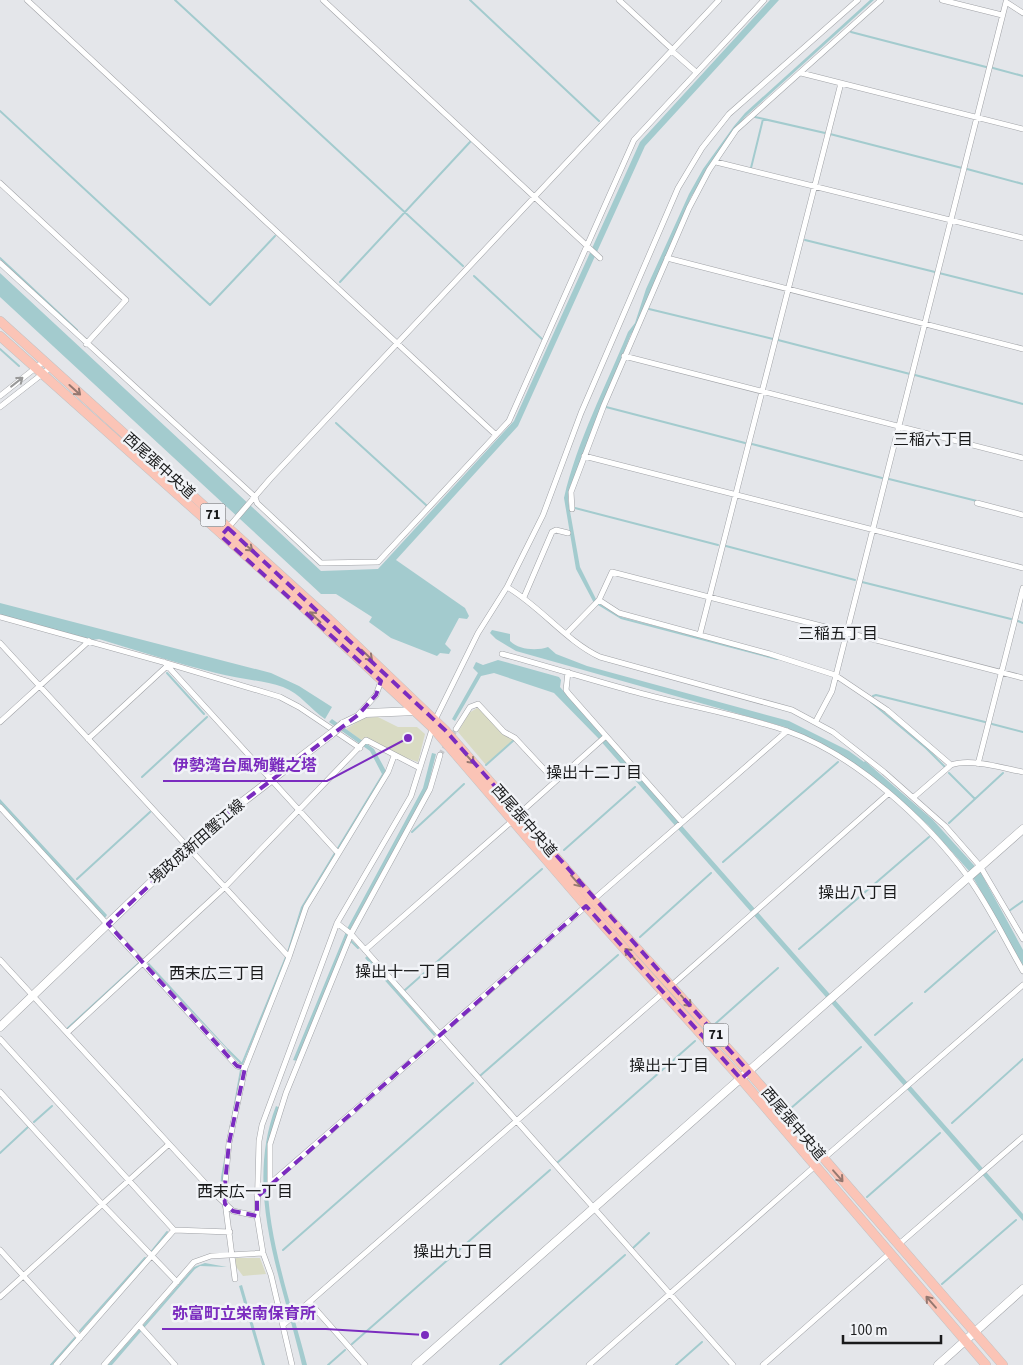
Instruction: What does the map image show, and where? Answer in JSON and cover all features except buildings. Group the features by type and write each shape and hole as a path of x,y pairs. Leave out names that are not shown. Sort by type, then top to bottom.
{"main road":[{"name":"西尾張中央道","path":"0,322 227,529 329,619 424,710 664,992 741,1079 814,1167 986,1365"},
{"name":"西尾張中央道","path":"0,336 38,371 227,529 297,601 381,681 414,711 434,724"},
{"name":"西尾張中央道","path":"590,903 672,985 1003,1365"}],"street":[{"path":"26,0 398,342 496,435"},
{"path":"323,0 600,258"},
{"path":"619,0 696,72"},
{"path":"227,529 398,342 719,0"},
{"path":"0,263 324,564 374,563 383,556 496,435 510,417 634,140 764,0"},
{"path":"292,1365 284,1325 263,1254 257,1216 259,1141 338,923 412,796 434,724 478,633 507,587 543,515 581,413 678,188 688,169 729,114 858,0"},
{"path":"572,508 571,492 624,356 639,327 689,208 709,170 736,130 881,0"},
{"path":"942,0 1002,15"},
{"path":"816,721 832,690 1005,1 1023,12"},
{"path":"801,73 1023,130"},
{"path":"700,634 841,83"},
{"path":"716,162 1023,238"},
{"path":"0,183 126,300 86,344"},
{"path":"667,258 1023,349"},
{"path":"624,356 1023,458"},
{"path":"0,396 47,365"},
{"path":"0,407 38,371 47,365"},
{"path":"584,456 1023,568"},
{"path":"977,504 1023,515"},
{"path":"524,597 552,532 556,530 568,533"},
{"path":"567,633 599,600 612,572 1023,678"},
{"path":"507,587 524,597 591,653 600,657 792,710 816,721 845,741 914,797 945,826 979,868 1023,939"},
{"path":"978,764 1023,588"},
{"path":"599,600 619,613 700,634 835,674 886,710 951,765"},
{"path":"0,617 280,697 299,706 360,748"},
{"path":"0,722 89,642"},
{"path":"0,644 287,956"},
{"path":"502,654 635,692 787,731 841,758 888,794 928,829 969,877 1023,972"},
{"path":"88,739 165,664"},
{"path":"165,664 336,851"},
{"path":"568,672 566,690 605,737 682,822"},
{"path":"358,715 376,695 381,681"},
{"path":"456,729 470,707 478,704 504,732 515,738 555,781"},
{"name":"境政成新田蟹江線","path":"0,1027 187,848 330,734 358,715 424,710"},
{"path":"257,1195 270,1186 670,831 787,731"},
{"path":"365,950 516,818 605,737"},
{"path":"68,1032 224,888 366,740 420,768"},
{"path":"270,1186 270,1144 286,1093 351,934 430,789 440,754"},
{"path":"235,1279 230,1232 223,1201 229,1143 245,1068 306,907 336,851 388,772 394,756"},
{"path":"914,797 951,765 956,763 978,764 1023,772"},
{"path":"672,985 888,794"},
{"path":"0,807 238,1066 245,1068"},
{"path":"416,1365 1023,829"},
{"path":"338,923 351,934 733,1365"},
{"path":"0,960 233,1211 257,1216"},
{"path":"823,1159 1023,984"},
{"path":"284,1325 664,992"},
{"path":"0,1039 170,1223 174,1230"},
{"path":"0,1092 151,1257 177,1282"},
{"path":"267,1118 276,1121"},
{"path":"898,1245 1023,1137"},
{"path":"0,1297 169,1144"},
{"path":"589,1365 814,1167"},
{"path":"174,1230 230,1232"},
{"path":"56,1365 174,1230"},
{"path":"0,1250 80,1338"},
{"path":"104,1365 198,1259 211,1256 263,1254"},
{"path":"763,1365 889,1254"},
{"path":"938,1365 1023,1289"},
{"path":"310,1302 365,1365"},
{"path":"139,1325 175,1365"}],"highlighted area":[{"path":"228,528 445,730 749,1072 741,1079 586,906 257,1197 257,1216 233,1211 225,1204 224,1194 229,1143 245,1068 237,1066 108,924 224,816 358,715 376,695 381,681 221,536"}],"green space":[{"path":"477,708 502,734 514,740 486,765 458,732 469,713"},
{"path":"378,717 398,727 417,727 425,734 418,762 396,754 366,737 361,740 346,729 364,718"},
{"path":"236,1258 260,1258 266,1274 243,1276 234,1264"}],"water":[{"path":"770,0 779,0 645,146 518,426 396,560 465,608 469,616 467,619 459,618 445,644 451,650 449,654 440,653 437,656 391,638 369,622 372,617 336,594 321,594 0,297 0,273 321,571 378,569 514,421 640,142"},
{"path":"870,0 874,0 745,117 734,130 691,197 637,327 631,334 570,487 568,500 580,567 596,599 594,603 576,569 564,498 576,456 593,414 628,332 635,323 646,289 689,194 703,169 745,113"},
{"path":"0,603 271,673 299,686 332,707 325,719 295,694 283,687 216,673 99,639 93,640 0,615"},
{"path":"492,630 510,634 510,641 523,648 539,649 548,647 556,654 587,666 789,721 865,761 933,820 981,873 1023,950 1023,966 970,872 928,825 862,769 785,727 516,651 496,639 490,633"},
{"path":"498,660 559,677 561,680 560,687 1023,1214 1023,1221 598,738 554,693 494,673 481,676 455,721 452,719 478,673 473,668 476,662 483,665"},
{"path":"332,719 374,749 386,771 304,905 286,959 243,1064 224,1170 222,1195 226,1223 220,1194 221,1177 241,1064 287,952 301,907 382,774 370,751 329,722"},
{"path":"432,753 436,754 427,790 351,928 297,1061 293,1060 348,927 423,788"},
{"path":"0,799 107,915 105,918 0,804"},
{"path":"367,956 436,1035 434,1036 365,958"},
{"path":"149,963 229,1050 147,964"},
{"path":"276,1106 280,1108 271,1138 267,1170 269,1203 281,1270 307,1365 302,1365 277,1269 265,1204 263,1171 267,1138"},
{"path":"205,1263 227,1267 200,1266 195,1269 112,1365 108,1365 194,1267"},
{"path":"242,1285 265,1365 262,1365 239,1286"}],"waterway":[{"path":"175,0 463,266"},
{"path":"470,0 599,121"},
{"path":"851,32 986,67"},
{"path":"993,68 1023,76"},
{"path":"0,111 210,305 275,236"},
{"path":"755,117 825,133"},
{"path":"751,168 763,119"},
{"path":"830,134 962,168"},
{"path":"340,282 470,142"},
{"path":"967,169 1023,184"},
{"path":"805,240 935,272"},
{"path":"0,258 77,330"},
{"path":"939,273 1023,294"},
{"path":"474,276 542,339"},
{"path":"649,309 773,339"},
{"path":"778,340 910,374"},
{"path":"0,349 19,366"},
{"path":"915,375 1023,404"},
{"path":"606,407 745,443"},
{"path":"336,423 426,505"},
{"path":"752,444 882,478"},
{"path":"889,479 977,501"},
{"path":"575,508 718,545"},
{"path":"726,546 855,580"},
{"path":"862,582 1011,619"},
{"path":"598,604 621,618 777,659"},
{"path":"1018,621 1023,623"},
{"path":"167,673 204,714"},
{"path":"873,696 876,695 985,722"},
{"path":"871,702 926,748 945,767"},
{"path":"142,777 207,717"},
{"path":"992,724 1023,732"},
{"path":"486,765 514,740"},
{"path":"723,862 838,762"},
{"path":"949,773 975,799"},
{"path":"949,823 1003,773"},
{"path":"412,832 464,784"},
{"path":"564,850 635,787"},
{"path":"77,879 150,812"},
{"path":"799,949 929,837"},
{"path":"405,990 542,869"},
{"path":"640,937 711,873"},
{"path":"1009,911 1023,901"},
{"path":"925,992 995,931"},
{"path":"351,941 358,948"},
{"path":"481,1075 618,955"},
{"path":"68,1028 140,962"},
{"path":"715,1024 778,968"},
{"path":"875,1035 912,1003"},
{"path":"558,1162 695,1041"},
{"path":"790,1109 861,1047"},
{"path":"228,1050 242,1064"},
{"path":"952,1123 1023,1059"},
{"path":"283,1250 473,1083"},
{"path":"34,1122 52,1106"},
{"path":"0,1153 28,1127"},
{"path":"867,1197 940,1133"},
{"path":"352,1344 550,1170"},
{"path":"942,1284 1016,1220"},
{"path":"151,1252 167,1232"},
{"path":"633,1248 649,1233"},
{"path":"500,1365 625,1255"},
{"path":"80,1331 145,1258"},
{"path":"51,1365 75,1338"},
{"path":"676,1365 702,1342"},
{"path":"328,1365 345,1350"}],"tunnel":[{"path":"440,755 456,729"}],"place":[{"name":"伊勢湾台風殉難之塔","path":"408,738"},
{"name":"弥富町立栄南保育所","path":"425,1335"}],"district":[{"name":"三稲六丁目","path":"933,440"},
{"name":"三稲五丁目","path":"838,634"},
{"name":"操出十二丁目","path":"594,773"},
{"name":"操出八丁目","path":"858,893"},
{"name":"操出十一丁目","path":"403,972"},
{"name":"西末広三丁目","path":"217,974"},
{"name":"操出十丁目","path":"669,1066"},
{"name":"西末広一丁目","path":"245,1192"},
{"name":"操出九丁目","path":"453,1252"}]}
